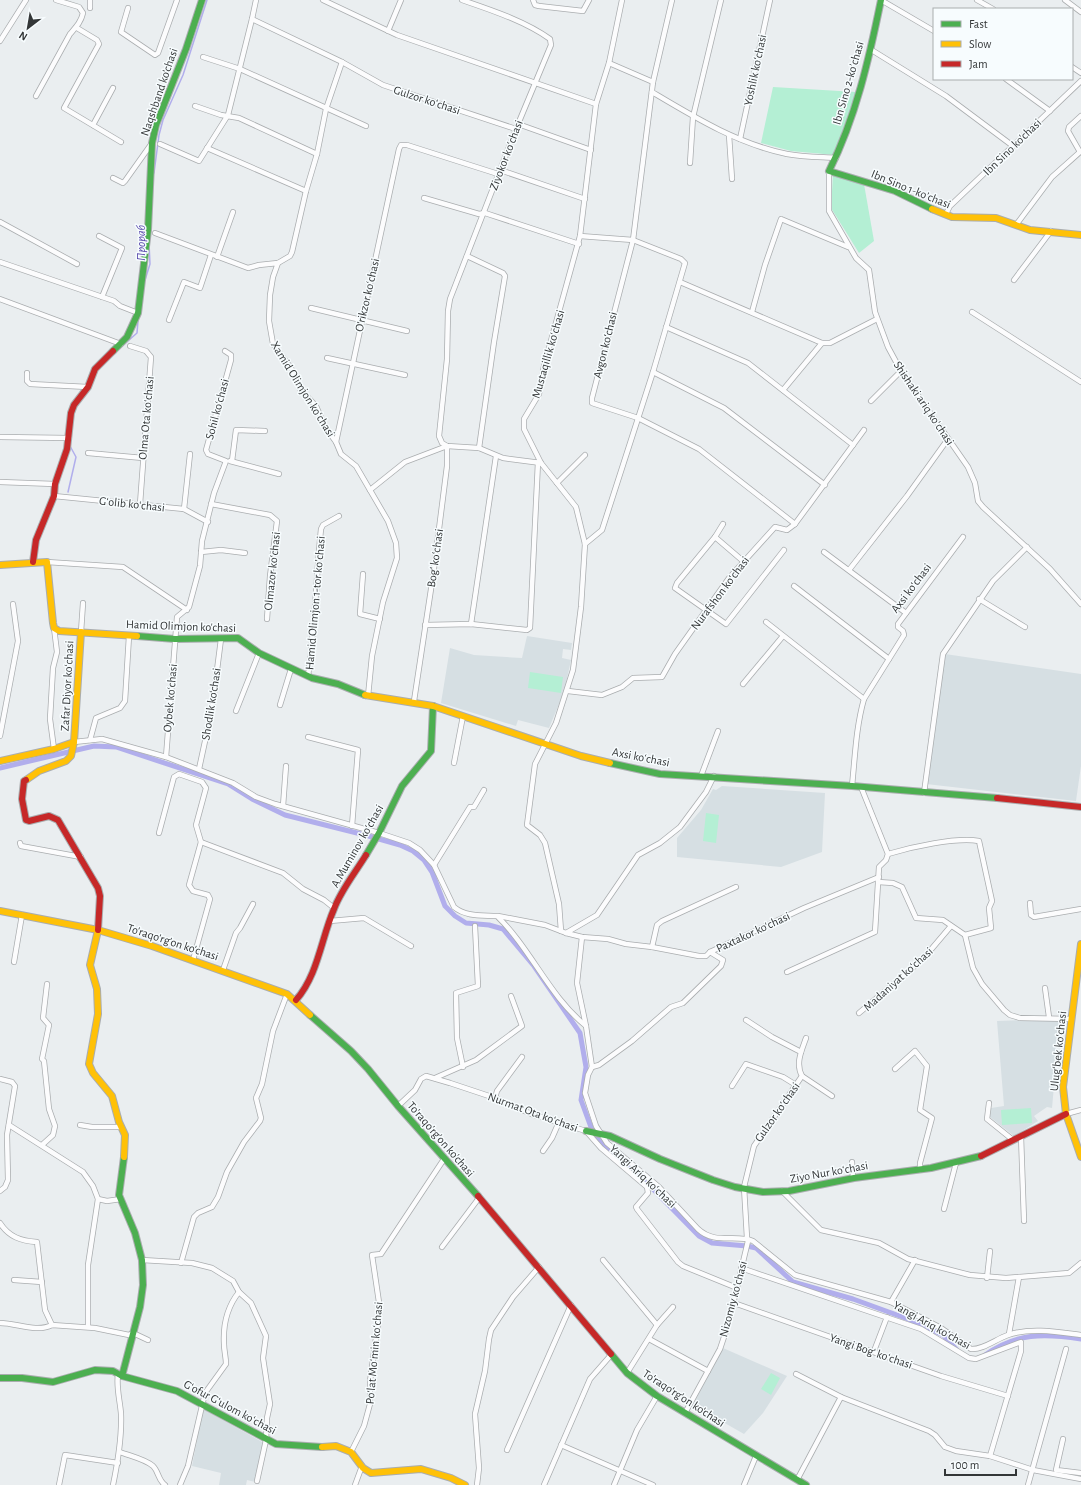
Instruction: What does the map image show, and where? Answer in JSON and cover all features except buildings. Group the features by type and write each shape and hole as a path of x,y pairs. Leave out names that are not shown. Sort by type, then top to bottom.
{"street":[{"path":"0,41 26,0"},
{"path":"36,96 70,34 77,28 82,18 82,10 79,6 56,0"},
{"path":"90,0 90,8"},
{"path":"128,8 121,32 155,55 158,53 177,0"},
{"name":"Naqshband ko'chasi","path":"33,562 38,534 54,496 55,484 67,449 71,413 74,405 88,387 95,369 121,344 134,325 138,313 148,230 152,143 156,125 186,49 202,0"},
{"path":"160,144 200,162 228,115 256,0"},
{"path":"323,0 388,31 596,104"},
{"path":"388,31 401,0"},
{"name":"Ziyokor koʻchasi","path":"447,446 442,443 439,436 447,359 448,311 450,299 485,214 499,172 534,82 551,45 550,38 517,21 462,0"},
{"path":"533,0 535,5 539,6 583,11 589,0"},
{"path":"622,0 609,63 653,82 672,0"},
{"path":"690,162 693,117 721,0"},
{"name":"Yoshlik koʻchasi","path":"740,139 770,0"},
{"path":"881,0 933,30"},
{"name":"Ibn Sino 2-koʼchasi","path":"829,171 836,158 853,111 870,49 881,0"},
{"path":"977,0 991,8"},
{"path":"1064,0 1081,12"},
{"name":"Gulzor koʻchasi","path":"252,20 342,62 383,85 591,150"},
{"path":"77,28 98,40 99,44 64,108 121,142"},
{"path":"870,49 946,96 1013,146"},
{"path":"202,57 240,69 366,126"},
{"path":"156,233 248,268 278,263 290,256 317,154 326,109 342,62"},
{"name":"Mustaqillik koʻchasi","path":"563,932 559,904 545,843 540,835 527,825 535,764 546,745 568,691 578,638 585,544 576,507 540,463 524,429 524,419 539,394 544,366 579,244 596,104 609,63"},
{"path":"1073,68 1081,74"},
{"path":"1007,80 1050,111"},
{"name":"Ibn Sino ko'chasi","path":"946,214 950,206 1081,81"},
{"name":"Avgon koʻchasi","path":"653,82 633,240 592,398 592,403 597,406 638,418 699,450 795,524"},
{"path":"93,125 113,88"},
{"path":"652,92 693,117 740,139 788,154 836,158"},
{"path":"195,106 221,115 239,118 317,154"},
{"path":"1016,225 1052,177 1080,153 1068,130 1081,116"},
{"path":"729,135 732,179"},
{"path":"113,178 123,183 152,143"},
{"name":"O'rikzor koʻchasi","path":"336,442 361,320 401,145 407,144 499,172"},
{"path":"207,148 306,191"},
{"name":"Ibn Sino 1-koʼchasi","path":"829,171 895,191 926,207 956,217 996,218 1030,230 1081,235"},
{"name":"Shishaki ariq koʻchasi","path":"829,171 829,212 856,258 869,270 874,312 888,347 901,371 968,467 975,483 978,501 1050,569 1081,604"},
{"path":"499,172 585,199"},
{"path":"424,198 479,214 485,214 579,244"},
{"path":"217,257 233,212"},
{"path":"752,312 765,265 781,219 849,247"},
{"path":"0,222 77,264"},
{"path":"1014,280 1051,231"},
{"path":"100,236 122,248 102,297"},
{"path":"580,236 633,240 681,259 685,263 653,372 602,530 585,544"},
{"path":"169,320 184,282 200,288 211,255"},
{"path":"467,256 503,273 506,279 494,342 479,448"},
{"path":"0,262 102,297 138,313"},
{"name":"Xamid Olimjon koʻchasi","path":"278,263 273,277 270,295 271,339 291,368 300,389 316,406 325,427 336,442 341,454 356,466 388,521 396,543 397,558 386,588 372,656 368,696"},
{"path":"680,282 822,343 830,343 877,319"},
{"path":"0,299 121,344"},
{"path":"311,308 407,331"},
{"path":"972,312 1081,382"},
{"path":"666,327 740,358 853,445"},
{"path":"783,390 822,343"},
{"name":"Olma Ota koʻchasi","path":"130,346 146,351 151,357 140,504"},
{"name":"Sohil koʻchasi","path":"225,351 231,355 231,360 206,450 208,454 226,461"},
{"path":"327,358 405,375"},
{"path":"871,401 901,371"},
{"path":"653,372 724,408 825,485"},
{"path":"27,373 27,381 30,384 88,387"},
{"path":"232,461 236,430 265,431"},
{"path":"795,524 864,430"},
{"path":"0,437 69,438"},
{"path":"849,570 907,496 948,439"},
{"path":"370,490 405,462 447,446 479,448 496,456 540,463 531,625 527,630 471,624 424,625"},
{"name":"Bogʻ koʻchasi","path":"414,702 447,466 447,446"},
{"path":"88,453 143,458"},
{"path":"184,509 190,454"},
{"path":"557,483 586,454"},
{"path":"471,624 496,456"},
{"path":"211,504 226,461 232,461 279,474"},
{"path":"0,482 55,484"},
{"name":"Gʻolib koʻchasi","path":"54,496 184,509 208,522"},
{"name":"Oybek koʻchasi","path":"166,757 177,617 186,610 197,579 202,541 208,522 211,504"},
{"name":"Olmazor koʻchasi","path":"211,504 270,515 277,521 270,576 267,619"},
{"name":"Hamid Olimjon 1-tor koʼchasi","path":"308,676 312,649 316,577 322,529 323,525 339,516"},
{"path":"723,524 715,537 675,586 675,588 724,623 728,623 784,550"},
{"name":"Nurafshon koʻchasi","path":"568,691 602,695 622,687 633,678 662,677 675,654 705,610 743,561 775,527 787,530 795,524"},
{"path":"715,537 743,561"},
{"name":"Axsi koʻchasi","path":"852,786 856,736 864,699 905,633 897,626 963,537"},
{"path":"924,793 943,654 993,582 1027,547"},
{"path":"201,552 221,550 245,553"},
{"path":"824,552 906,613"},
{"path":"47,562 57,652 53,668 50,719 54,749"},
{"path":"0,565 47,562 123,567 186,610"},
{"path":"363,574 360,614 380,619"},
{"path":"794,586 889,659"},
{"path":"980,599 1025,627"},
{"path":"81,632 83,603"},
{"path":"0,736 18,641 13,604"},
{"path":"766,622 864,699"},
{"name":"Hamid Olimjon ko'chasi","path":"54,628 59,631 175,639 238,638 259,653 308,676 338,684 368,696 433,706"},
{"name":"Zafar Diyor koʻchasi","path":"81,632 74,744 71,755 66,761 39,771 24,781 22,804 26,820 49,816 58,820 81,857"},
{"path":"90,740 96,718 120,708 125,701 129,636"},
{"path":"743,684 783,636"},
{"name":"Shodlik ko‘chasi","path":"199,769 212,709 220,639"},
{"path":"236,711 259,653"},
{"path":"280,705 291,669"},
{"name":"Axsi koʻchasi","path":"433,706 581,756 660,774 714,776 852,786 1020,800 1081,807"},
{"name":"A.Muminov koʻchasi","path":"296,1000 305,990 334,908 378,834 402,786 431,751 433,706"},
{"path":"454,763 463,716"},
{"path":"701,776 718,731"},
{"path":"308,737 358,750 352,826"},
{"path":"0,762 90,740 102,739 166,757 199,769 233,783 256,797 409,843 420,850 434,865 454,907 459,912 468,915 497,916 527,920 582,937 652,947 699,956 706,956 710,952"},
{"path":"283,806 286,766"},
{"path":"202,782 206,772"},
{"path":"159,833 174,777 179,774 202,782 206,788 196,825 201,842 189,885 193,891 208,895 210,899 193,960"},
{"path":"563,932 597,915 638,855 660,843 680,827 706,792 714,776"},
{"path":"787,972 875,932 879,867 886,860 888,854 862,787"},
{"path":"434,865 470,807 474,807 484,790"},
{"path":"888,854 905,849 935,844 959,841 979,841 992,900 989,908 991,928 965,935"},
{"path":"201,842 283,873 302,889 324,900 334,908"},
{"path":"20,843 21,846 81,857 98,888 100,903 98,930 90,965 97,989 98,1014 89,1064 93,1073 112,1096 126,1145 119,1189 121,1199 135,1233 142,1260 143,1285 140,1307 117,1388 121,1418 120,1452 113,1485"},
{"path":"878,879 902,887 916,918 943,920 965,935 973,968 982,984 1010,1015 1020,1018 1072,1018"},
{"name":"Paxtakor koʻchasi","path":"710,952 804,908 878,879"},
{"path":"652,947 657,925 662,920 736,887"},
{"path":"1030,903 1032,915 1034,917 1081,909"},
{"path":"223,970 236,933 253,904"},
{"name":"To'raqo'rg'on ko'chasi","path":"0,911 98,930 223,970 287,994 296,1000 351,1051 539,1267 627,1374 657,1396 686,1414 806,1485"},
{"path":"14,962 22,915"},
{"path":"497,916 522,946 571,1014 586,1026"},
{"path":"330,921 364,918 411,946"},
{"path":"463,1066 457,1038 456,993 478,986 475,926"},
{"name":"Madaniyat koʻchasi","path":"859,1013 923,959 951,926"},
{"name":"Yangi Ariq koʻchasi","path":"582,937 577,983 586,1026 592,1067 588,1075 585,1093 596,1126 608,1143 659,1188 700,1231 725,1240 747,1240 763,1248 774,1259 795,1275 891,1302 941,1328 971,1349 980,1348 1009,1334 1043,1330 1081,1335"},
{"name":"Ulugʻbek koʻchasi","path":"1081,944 1063,1087 1066,1114 1081,1157"},
{"name":"Paxtakor koʻchasi","path":"592,1067 598,1065 632,1041 671,1007 683,1003 721,966 723,960 710,952"},
{"path":"42,1145 53,1135 55,1126 49,1109 44,1061 42,1059 49,1025 43,1018 47,984"},
{"path":"1044,988 1048,1017"},
{"path":"181,1263 194,1217 198,1213 210,1209 214,1204 227,1172 244,1142 262,1118 256,1098 262,1084 273,1031 287,994"},
{"path":"398,1106 415,1090 421,1079 426,1076 435,1078 452,1069 476,1060 522,1026 511,996"},
{"path":"746,1020 772,1037 801,1052"},
{"name":"Gulzor koʻchasi","path":"747,1240 744,1187 755,1143 802,1076 798,1066 806,1038"},
{"path":"895,1069 915,1051 927,1066 920,1110 932,1118 920,1163 920,1170"},
{"path":"494,1098 497,1091 522,1057"},
{"path":"732,1086 746,1064 783,1076 796,1085"},
{"path":"802,1076 832,1096"},
{"path":"0,1078 12,1082 15,1086 10,1125 7,1135 8,1180 5,1187 0,1191"},
{"name":"Nurmat Ota koʻchasi","path":"435,1078 494,1098 534,1115 586,1131 601,1148 647,1187 648,1192 636,1207 636,1210 678,1262 689,1269 737,1288"},
{"path":"989,1103 988,1119 1013,1140"},
{"path":"1066,1114 1081,1110"},
{"name":"Ziyo Nur koʻchasi","path":"599,1131 649,1155 706,1178 736,1187 744,1187 767,1192 782,1191 852,1178 920,1170 956,1163 995,1151 1053,1119 1066,1114"},
{"path":"543,1151 552,1138 559,1122"},
{"path":"10,1125 83,1172 93,1186 98,1199 88,1265 88,1327"},
{"path":"80,1125 92,1127 121,1127"},
{"path":"586,1131 599,1131"},
{"path":"1021,1136 1024,1221"},
{"name":"Poʻlat Moʻmin koʻchasi","path":"350,1452 364,1426 370,1404 370,1381 380,1309 372,1255 382,1254 444,1159"},
{"path":"852,1162 852,1178"},
{"path":"944,1208 956,1163"},
{"path":"782,1191 821,1230 879,1243 902,1257 970,1275 987,1278 1068,1273 1081,1263"},
{"path":"442,1247 479,1198"},
{"path":"98,1199 107,1201 121,1199"},
{"path":"0,1223 5,1230 22,1241 37,1242 45,1310 52,1325"},
{"name":"Nizomiy koʻchasi","path":"686,1414 720,1349 734,1303 741,1268 747,1248 747,1240"},
{"path":"987,1278 990,1251"},
{"path":"142,1260 192,1263 212,1268 232,1281 238,1292 251,1303 266,1336 263,1358 270,1404 267,1418 266,1440 257,1481"},
{"path":"603,1260 657,1325"},
{"path":"891,1302 914,1260"},
{"path":"478,1485 479,1468 475,1414 482,1388 490,1334 513,1297 539,1267"},
{"path":"741,1268 887,1317 932,1335 969,1358 976,1359 1019,1342 1022,1344 990,1456"},
{"path":"1009,1334 1019,1277"},
{"path":"14,1280 42,1282"},
{"path":"180,1485 188,1466 202,1403 208,1387 226,1364 224,1344 225,1324 231,1304 238,1292"},
{"name":"Yangi Bogʻ koʻchasi","path":"734,1303 874,1351 941,1376 1008,1396"},
{"path":"507,1450 571,1306"},
{"path":"627,1374 657,1325 673,1307"},
{"path":"874,1351 887,1317"},
{"path":"0,1323 24,1328 46,1327 52,1325 88,1327 130,1335 133,1334 148,1340"},
{"path":"649,1339 708,1371"},
{"path":"1028,1485 1066,1349"},
{"path":"544,1485 590,1379 611,1355"},
{"name":"Gʻofur Gʻulom koʻchasi","path":"0,1378 22,1378 53,1382 95,1370 106,1370 177,1390 266,1440 282,1445 315,1447 336,1446 350,1452"},
{"path":"796,1374 841,1397 929,1431 946,1447 956,1451 990,1456 1032,1470 1081,1479"},
{"path":"614,1485 637,1430 657,1396"},
{"path":"798,1480 841,1397"},
{"path":"1063,1439 1056,1470 1081,1473"},
{"path":"561,1445 653,1485"},
{"path":"120,1452 152,1465 159,1479 165,1485"},
{"path":"350,1452 362,1466 371,1473 405,1469 421,1469 451,1478 465,1485"},
{"path":"59,1485 65,1455 118,1463"},
{"path":"744,1485 756,1456"},
{"path":"355,1485 362,1466"}],"shaded area":[{"path":"527,636 572,643 571,650 563,649 562,658 571,660 564,692 549,728 518,720 516,726 441,703 450,648 474,655 522,658"},
{"path":"945,654 1081,674 1081,766 1076,801 926,784"},
{"path":"722,786 825,793 822,852 781,867 677,857 677,838 701,810 713,789 716,790"},
{"path":"1060,1019 1052,1108 1047,1107 1034,1116 1038,1121 1014,1136 990,1117 991,1108 1004,1106 997,1021"},
{"path":"723,1348 787,1376 763,1413 744,1434 693,1405"},
{"path":"203,1409 264,1443 255,1482 247,1480 246,1485 219,1485 221,1473 192,1466"}],"green space":[{"path":"773,87 856,92 835,155 791,151 761,143"},
{"path":"833,174 864,184 874,241 859,253 831,208"},
{"path":"530,672 563,677 561,693 528,688"},
{"path":"706,813 719,815 716,843 703,841"},
{"path":"1031,1108 1032,1123 1002,1125 1001,1110"},
{"path":"771,1373 780,1378 771,1395 761,1389"}],"waterway":[{"name":"Прораб","path":"154,173 159,135 163,120 183,75 207,0"},
{"name":"Прораб","path":"145,280 150,264 149,243"},
{"name":"Прораб","path":"120,348 137,333 138,321"},
{"name":"Прораб","path":"68,492 76,457 70,446"},
{"path":"0,768 94,746 116,747 228,784 252,799 285,815 365,835 400,845 413,851 424,860 432,872 445,906 455,916 466,923 489,925 503,929 534,966 580,1033 586,1067 581,1100 592,1130 599,1141 650,1186 699,1236 712,1243 756,1248 793,1282 853,1299 908,1319 943,1335 957,1350"},
{"path":"985,1355 1008,1342 1031,1336 1054,1336 1081,1339"}],"traffic: fast":[{"path":"113,351 127,337 138,313 148,230 152,143 156,125 186,49 202,0"},
{"path":"881,0 861,87 847,130 829,171 895,191 932,209"},
{"path":"137,636 175,639 238,638 259,653 312,678 338,684 365,695"},
{"path":"366,855 379,833 402,786 431,751 433,706"},
{"path":"610,763 660,774 852,786 997,798"},
{"path":"310,1015 351,1051 368,1069 398,1106 478,1196"},
{"path":"586,1131 610,1136 660,1159 713,1180 735,1187 763,1192 789,1191 854,1178 931,1168 981,1156"},
{"path":"122,1376 140,1307 143,1285 142,1260 135,1233 119,1195 124,1157"},
{"path":"611,1354 627,1373 657,1396 806,1485"},
{"path":"0,1378 22,1378 53,1382 95,1370 113,1371 122,1376 177,1391 276,1444 322,1447"}],"traffic: slow":[{"path":"932,209 952,217 996,218 1030,230 1081,235"},
{"path":"0,565 47,562 53,623 54,628 59,631 137,636"},
{"path":"26,780 39,771 66,761 71,756 74,742 81,632"},
{"path":"365,695 433,706 581,756 610,763"},
{"path":"0,761 54,749 74,742"},
{"path":"0,911 98,930 152,946 287,994 310,1015"},
{"path":"98,930 90,965 97,989 98,1014 89,1064 93,1073 112,1096 119,1122 125,1135 124,1157"},
{"path":"1081,944 1063,1087 1066,1114 1081,1157"},
{"path":"322,1447 336,1446 351,1452 363,1468 371,1473 421,1469 451,1478 465,1485"}],"traffic: jam":[{"path":"33,562 36,540 54,496 55,484 67,449 71,413 74,405 88,387 95,369 113,351"},
{"path":"26,780 24,781 22,799 26,820 29,821 49,816 58,820 98,888 100,896 98,930"},
{"path":"997,798 1081,807"},
{"path":"296,1000 314,968 337,902 344,888 366,855"},
{"path":"981,1156 1066,1114"},
{"path":"478,1196 611,1354"}]}
